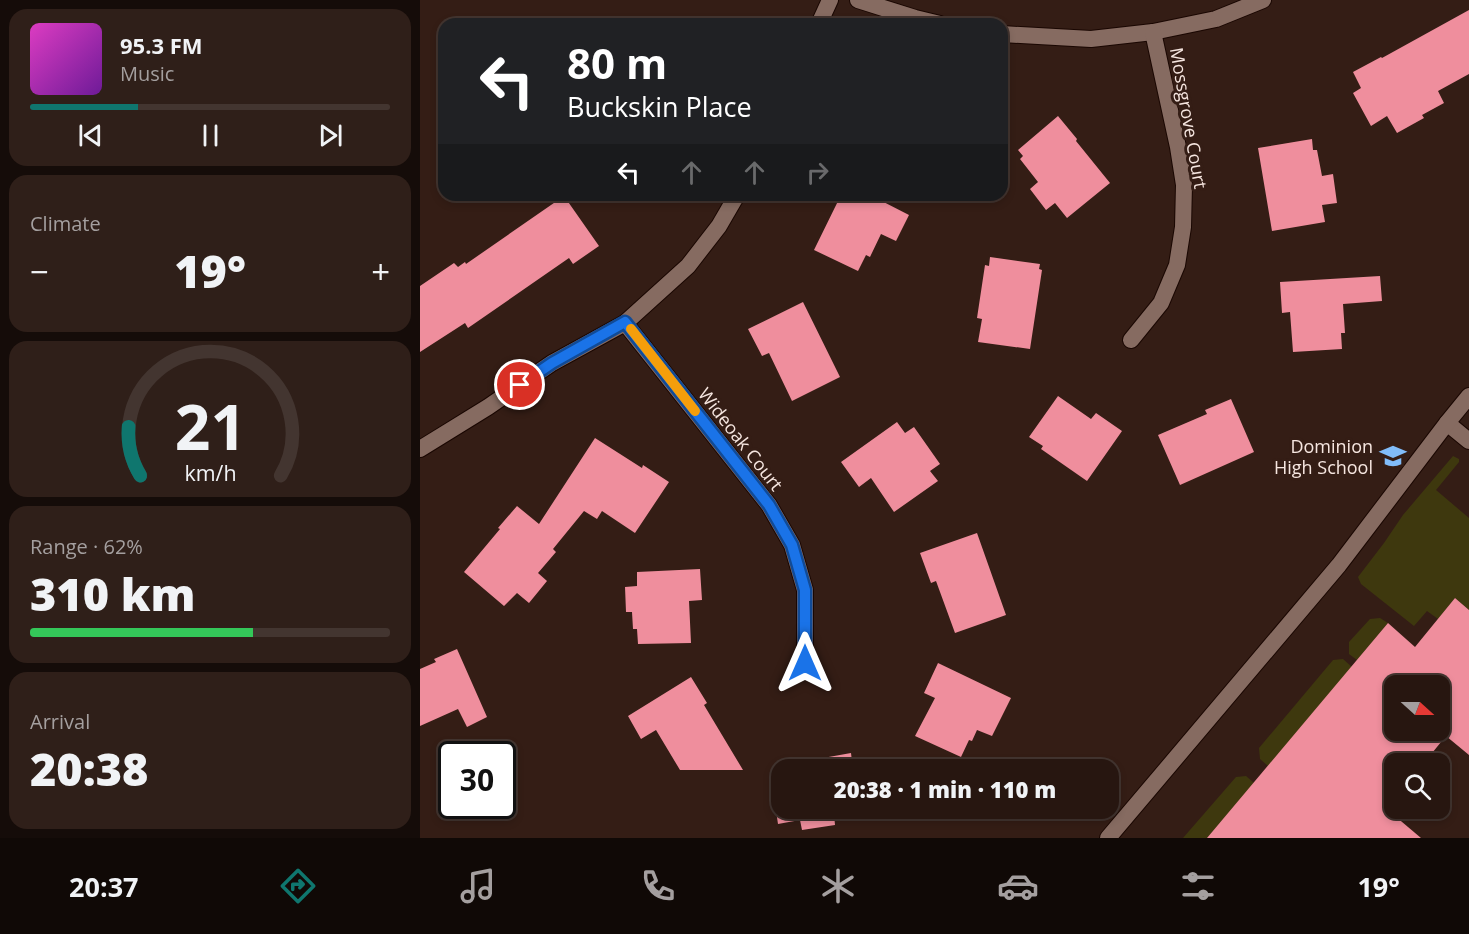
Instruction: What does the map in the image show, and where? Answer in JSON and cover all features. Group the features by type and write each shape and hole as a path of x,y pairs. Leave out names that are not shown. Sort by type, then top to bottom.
{"street":[{"path":"822,18 830,0"},
{"path":"858,0 915,18"},
{"path":"1008,34 1091,39 1153,32 1216,19 1263,0"},
{"name":"Mossgrove Court","path":"1131,340 1161,303 1177,265 1183,227 1184,185 1153,32"},
{"path":"420,449 488,407 552,363 625,322 688,266 720,226 734,201"},
{"name":"Wideoak Court","path":"625,322 769,505 792,545 805,590 805,663"},
{"path":"1108,838 1339,565 1469,396"},
{"path":"1447,423 1469,441"}],"shaded area":[{"path":"1453,456 1459,459 1459,462 1436,490 1469,518 1469,610 1455,598 1438,619 1427,611 1414,626 1361,584 1358,577 1403,515"},
{"path":"1380,618 1388,623 1357,660 1349,654 1349,642 1370,619"},
{"path":"1343,659 1352,667 1268,766 1260,759 1259,748 1333,660"},
{"path":"1246,776 1254,783 1207,838 1183,838 1236,777"}],"building":[{"path":"1469,10 1469,74 1438,91 1444,103 1422,115 1424,118 1397,133 1387,116 1371,126 1353,93 1361,88 1353,72"},
{"path":"1058,116 1110,183 1067,218 1055,203 1046,210 1030,189 1038,182 1020,159 1023,156 1018,150"},
{"path":"1312,139 1313,150 1317,150 1322,176 1333,174 1337,203 1322,205 1325,222 1272,231 1258,148"},
{"path":"557,201 568,201 599,246 573,264 569,258 468,328 465,323 420,352 420,286 454,263 458,267 465,262 466,264"},
{"path":"838,201 882,201 909,215 896,241 881,234 870,257 866,255 858,271 814,250"},
{"path":"990,257 1040,264 1039,269 1042,270 1030,349 978,342 982,319 977,318 985,265 989,266"},
{"path":"1380,276 1382,301 1343,304 1345,333 1341,333 1342,349 1293,352 1290,312 1282,313 1280,282"},
{"path":"803,302 840,377 792,401 769,353 762,356 748,329"},
{"path":"1058,396 1091,419 1096,413 1122,431 1087,481 1041,449 1043,446 1029,437"},
{"path":"1231,399 1254,452 1180,485 1158,435 1207,414 1205,410"},
{"path":"897,422 905,433 914,427 940,464 930,471 938,481 894,512 871,478 859,487 841,462"},
{"path":"595,438 669,482 635,533 602,511 597,519 584,511 553,549 556,552 538,573 547,581 529,603 517,593 504,606 464,572 517,506 539,524"},
{"path":"977,533 1006,615 955,633 936,581 931,583 920,553"},
{"path":"700,569 702,600 689,601 691,643 638,644 637,629 633,629 632,612 626,612 625,587 637,586 637,572"},
{"path":"1455,598 1469,610 1469,755 1450,739 1450,675 1384,675 1384,741 1442,741 1432,753 1384,753 1384,819 1399,819 1421,838 1207,838 1388,623 1415,647"},
{"path":"457,649 487,717 467,727 458,709 420,726 420,669 436,662 434,659"},
{"path":"938,663 1011,698 992,736 977,730 961,757 915,736 935,698 924,693"},
{"path":"691,677 707,703 704,705 743,770 680,770 656,730 641,739 628,716"},
{"path":"851,753 852,759 823,759"},
{"path":"777,819 834,819 835,825 802,830 800,820 778,824"}],"slow traffic":[{"path":"631,329 695,411"}],"place":[{"name":"Dominion High School","path":"1393,456"}],"route":[{"path":"520,385 552,363 625,322 769,505 792,545 805,590 805,663"}]}
